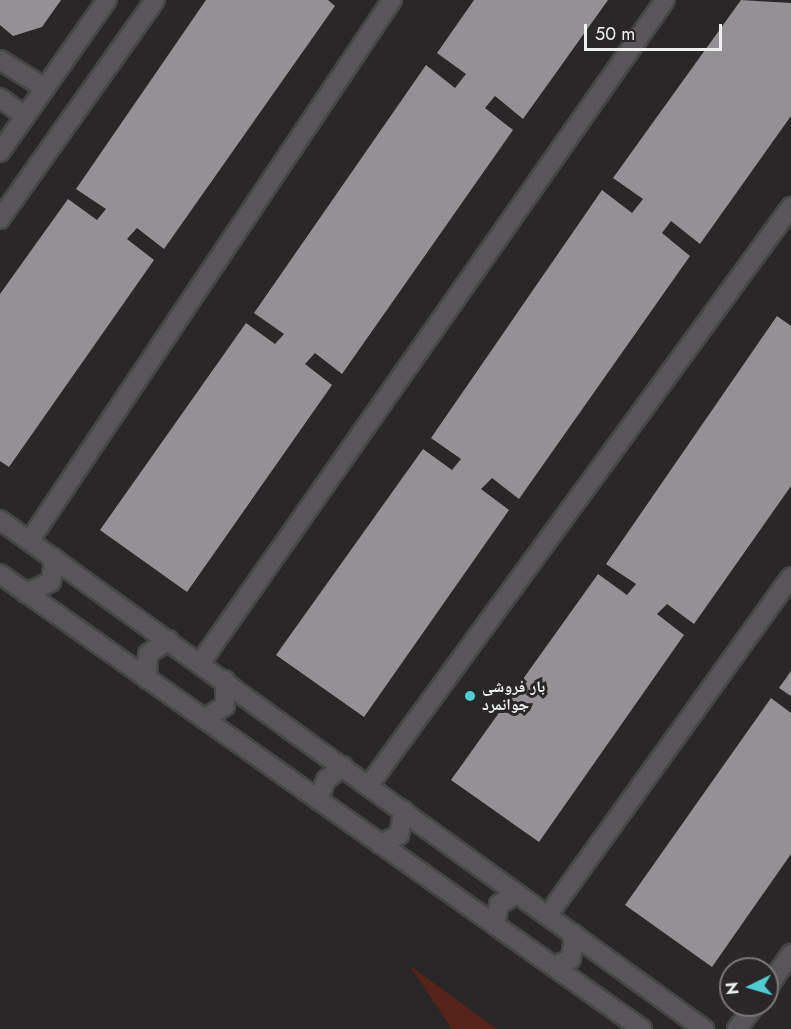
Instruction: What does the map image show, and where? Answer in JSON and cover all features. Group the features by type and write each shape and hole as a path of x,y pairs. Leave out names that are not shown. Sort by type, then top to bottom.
{"street":[{"path":"0,152 107,0"},
{"path":"0,219 155,0"},
{"path":"30,540 392,0"},
{"path":"201,662 665,0"},
{"path":"0,60 45,88"},
{"path":"0,98 25,116"},
{"path":"369,785 791,207"},
{"path":"0,520 201,662 703,1029"},
{"path":"26,593 51,582 54,558"},
{"path":"0,574 642,1029"},
{"path":"548,915 791,576"},
{"path":"147,679 148,654 169,640"},
{"path":"204,719 225,706 225,680"},
{"path":"318,800 326,780 343,766"},
{"path":"380,844 399,835 404,810"},
{"path":"495,925 499,904 518,894"},
{"path":"553,966 571,959 574,934"},
{"path":"779,971 791,954"}],"shaded area":[{"path":"409,965 497,1029 452,1029"}],"building":[{"path":"0,0 61,0 42,27 13,36 0,25"},
{"path":"206,0 328,0 335,6 164,249 137,228 127,239 154,260 9,467 0,461 0,294 68,199 97,220 106,209 76,189"},
{"path":"474,0 608,0 523,119 495,96 485,108 513,130 342,374 315,353 305,364 332,385 187,592 100,530 246,323 275,344 284,334 254,313 426,65 455,88 466,74 437,53"},
{"path":"741,0 791,3 791,116 700,244 671,221 662,233 690,256 519,499 492,478 481,489 509,510 364,717 276,655 423,449 452,470 461,459 431,438 602,190 632,213 643,199 613,178"},
{"path":"777,316 791,326 791,486 694,624 667,604 657,614 684,635 539,842 451,780 598,574 627,595 636,584 606,564"},
{"path":"791,671 791,696 779,688"},
{"path":"771,698 791,713 791,854 712,967 625,905"}],"place":[{"name":"بار فروشی جوانمرد","path":"470,696"}]}
